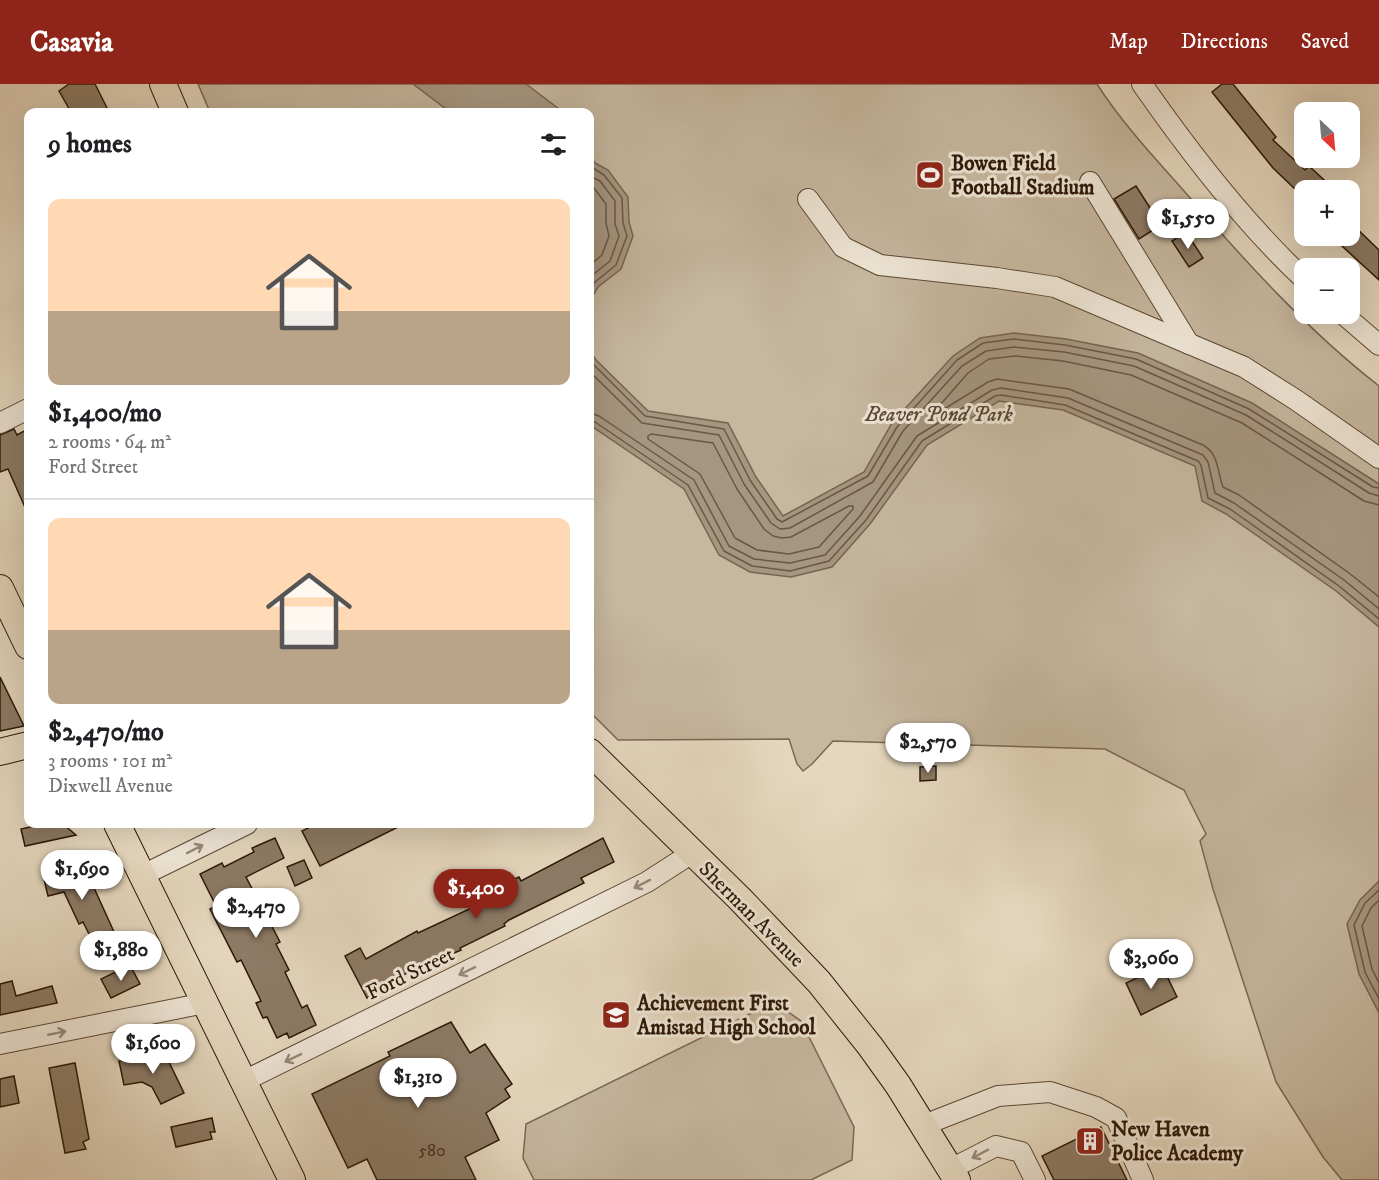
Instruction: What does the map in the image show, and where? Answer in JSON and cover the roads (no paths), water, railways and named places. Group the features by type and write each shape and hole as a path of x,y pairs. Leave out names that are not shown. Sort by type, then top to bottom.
{"main road":[{"path":"163,84 173,108"},
{"path":"0,588 24,638"},
{"path":"0,752 24,746"},
{"name":"Sherman Avenue","path":"594,756 740,900 819,982 870,1046 924,1125 954,1175"},
{"path":"119,828 292,1180"}],"street":[{"path":"1142,84 1188,149 1248,220 1294,268"},
{"path":"1090,182 1189,344"},
{"path":"808,200 843,247 880,265 998,278 1055,287 1244,367 1379,458"},
{"path":"1354,324 1379,345"},
{"path":"0,423 24,411"},
{"path":"143,875 239,828"},
{"name":"Ford Street","path":"244,1082 647,882 692,853"},
{"path":"0,1044 205,1003"},
{"path":"924,1125 998,1096 1050,1092 1096,1107 1116,1118 1143,1180"},
{"path":"954,1175 996,1146 1021,1152 1035,1180"}],"water":[{"path":"413,84 526,84 558,108 445,108"},
{"path":"594,161 608,170 628,197 629,222 633,236 621,269 598,287 594,294"},
{"path":"1014,333 1066,339 1138,353 1252,403 1379,484 1379,627 1336,591 1226,514 1202,501 1195,466 1063,410 999,401 927,445 870,524 832,567 791,577 750,572 719,555 684,489 594,428 594,357 648,411 728,423 756,477 783,516 864,472 892,423 953,356 980,338"},
{"path":"1379,881 1379,1013 1359,974 1347,924 1360,900"}],"place":[{"name":"Bowen Field Football Stadium","path":"930,175"},
{"name":"Achievement First Amistad High School","path":"616,1015"},
{"name":"New Haven Police Academy","path":"1090,1141"}],"park label":[{"name":"Beaver Pond Park","path":"939,414"}]}
